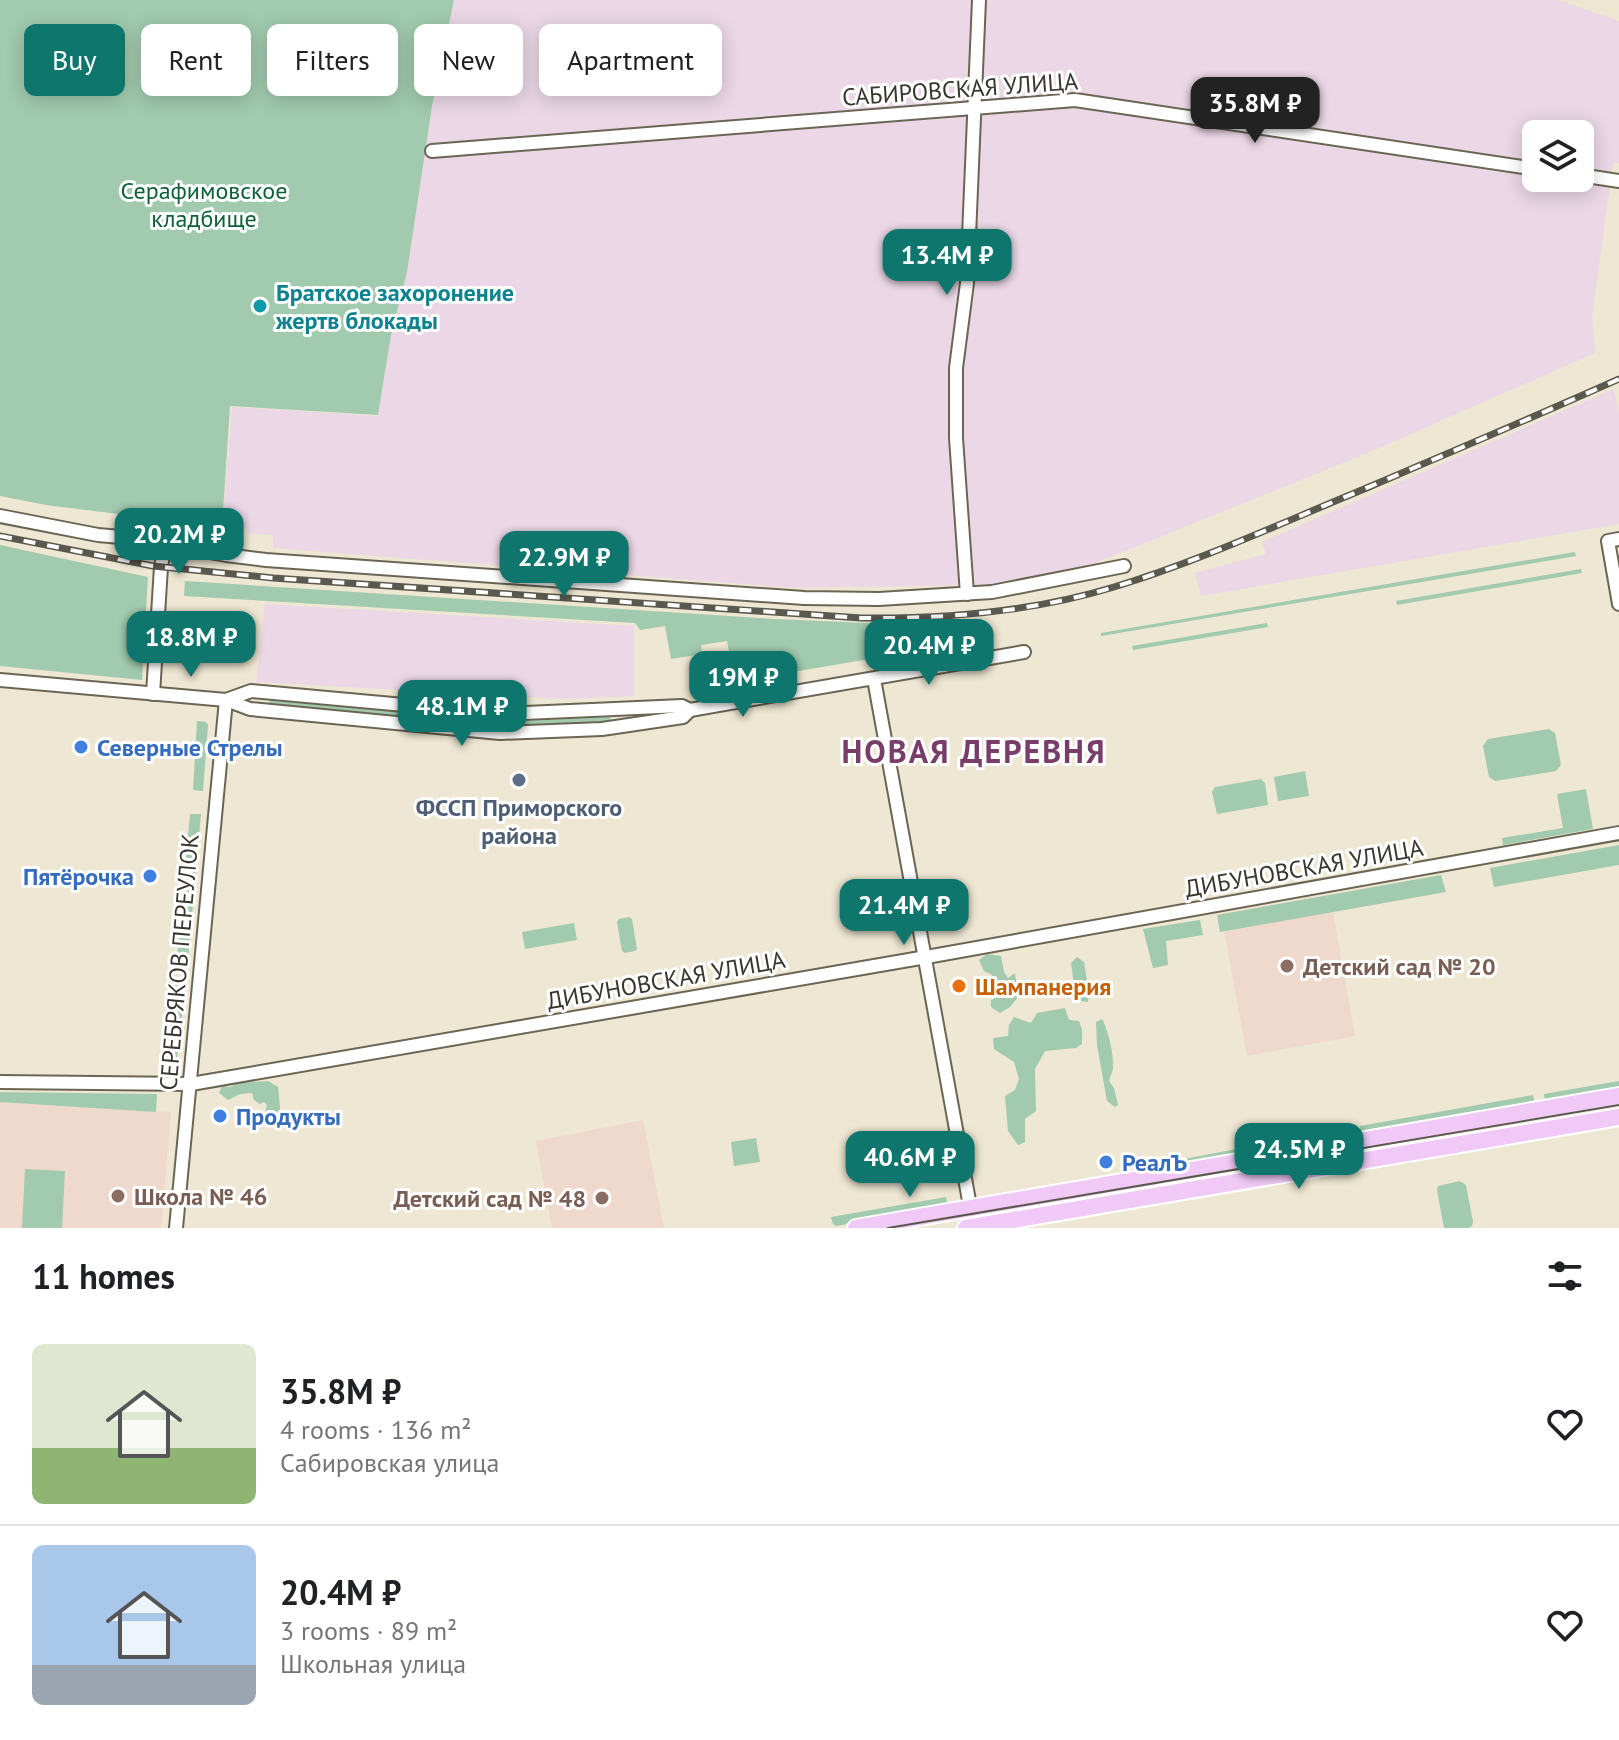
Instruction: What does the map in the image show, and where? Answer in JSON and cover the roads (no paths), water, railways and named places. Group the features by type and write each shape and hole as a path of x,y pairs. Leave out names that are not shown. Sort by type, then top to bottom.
{"main road":[{"path":"856,1228 1619,1096"},
{"path":"971,1228 1619,1117"}],"street":[{"path":"967,594 956,438 956,368 967,283 979,0"},
{"name":"САБИРОВСКАЯ УЛИЦА","path":"432,151 1075,100 1522,167"},
{"path":"1594,177 1619,181"},
{"path":"0,516 98,535 266,560 804,598 879,599 992,592 1124,566"},
{"path":"1614,540 1619,604"},
{"path":"153,694 165,543"},
{"path":"0,680 226,700 250,709 500,733 602,729 683,717 690,710 1024,652"},
{"path":"874,679 970,1208 971,1228"},
{"path":"226,700 251,691 502,714 682,706 690,710"},
{"name":"СЕРЕБРЯКОВ ПЕРЕУЛОК","path":"176,1228 226,700"},
{"name":"ДИБУНОВСКАЯ УЛИЦА","path":"0,1082 191,1084 1619,833"}],"tram line":[{"path":"888,1228 1619,1105"}],"railway":[{"path":"0,536 153,566 273,578 861,618 989,612 1083,596 1176,566 1619,379"}],"place":[{"name":"Братское захоронение жертв блокады","path":"260,306"},
{"name":"Северные Стрелы","path":"81,747"},
{"name":"ФССП Приморского района","path":"519,780"},
{"name":"Пятёрочка","path":"150,876"},
{"name":"Детский сад № 20","path":"1287,966"},
{"name":"Шампанерия","path":"959,986"},
{"name":"Продукты","path":"220,1116"},
{"name":"РеалЪ","path":"1106,1162"},
{"name":"Школа № 46","path":"118,1196"},
{"name":"Детский сад № 48","path":"602,1198"}],"district":[{"name":"НОВАЯ ДЕРЕВНЯ","path":"974,751"}],"park label":[{"name":"Серафимовское кладбище","path":"204,204"}]}
